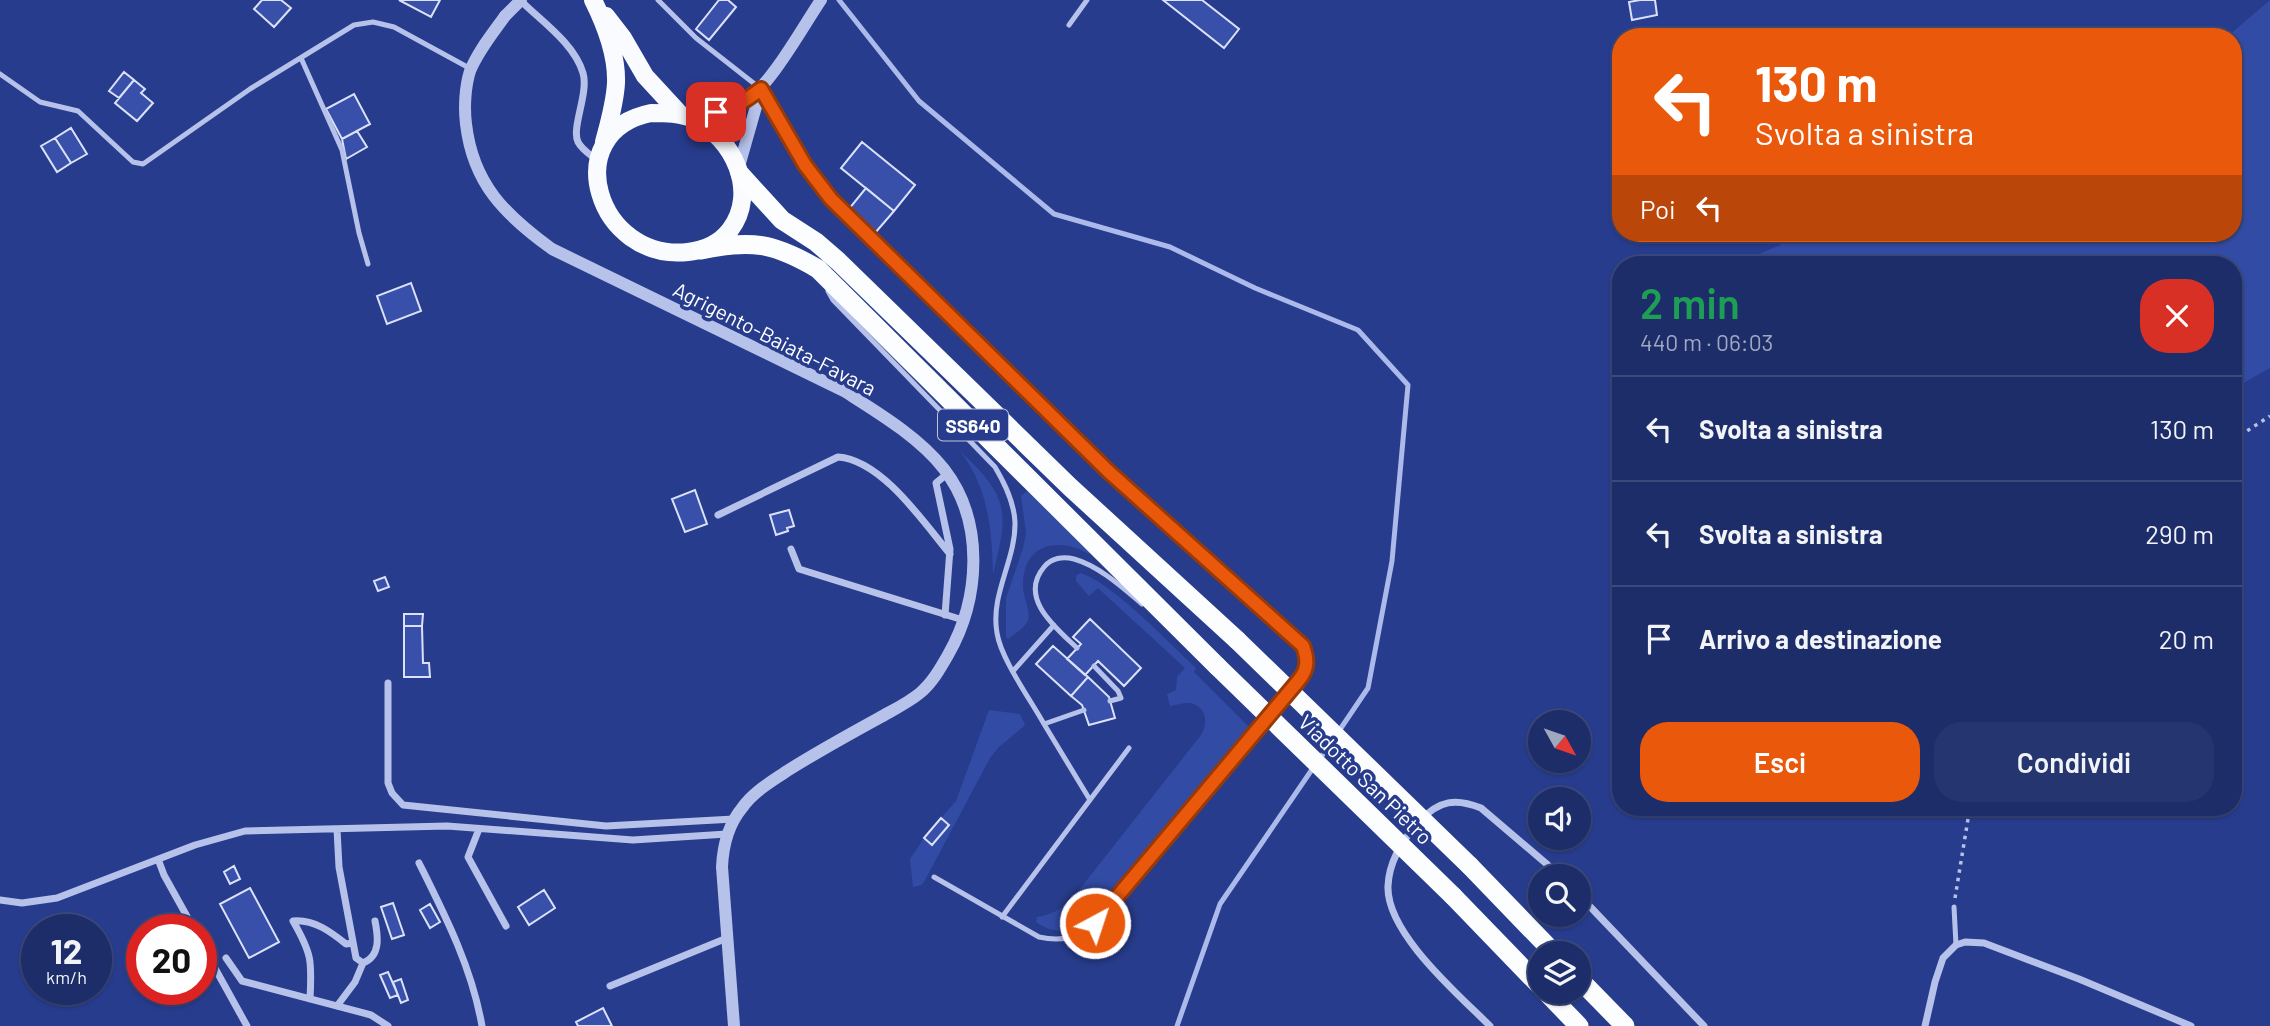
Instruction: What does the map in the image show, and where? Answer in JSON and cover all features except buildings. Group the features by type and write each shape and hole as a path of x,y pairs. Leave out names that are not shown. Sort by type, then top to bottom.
{"highway":[{"name":"Viadotto San Pietro","path":"739,172 782,220 816,242 838,261 1070,487 1237,640 1470,866 1542,941"},
{"name":"SS640","path":"701,250 730,243 763,244 794,255 818,269 1217,666"},
{"name":"Viadotto San Pietro","path":"1217,666 1453,896 1528,974"},
{"path":"1591,991 1625,1026"},
{"path":"1558,1004 1579,1026"}],"main road":[{"path":"593,0 623,38 645,76 686,116 721,138 739,172 742,203 736,221 725,236 701,250 683,252 649,249 630,236 610,216 604,204 598,181 600,157 616,82 614,60 593,0"},
{"path":"600,157 610,136 633,118 651,113 686,116"}],"street":[{"name":"Agrigento-Baiata-Favara","path":"521,0 488,38 468,80 465,115 475,168 496,201 522,227 552,248 844,391 887,418 947,474 965,510 973,552 971,595 960,633 932,681 916,696 775,779 743,805 727,834 722,850 722,867 734,1026"},
{"path":"521,0 565,44 578,62 585,84 576,138 582,148 600,157"},
{"path":"686,116 727,110 743,103 761,89 821,0"},
{"path":"739,172 761,89"},
{"path":"718,515 838,457 848,458 858,461 879,476 909,504 950,554"},
{"path":"945,615 950,554 947,526 936,482 947,474"},
{"path":"791,549 799,569 964,620"},
{"path":"388,683 388,783 402,805 606,826 734,819"},
{"path":"1490,1026 1423,958 1403,931 1387,889 1395,855 1407,835 1431,809 1448,802 1465,801 1482,808 1547,864"},
{"path":"0,900 22,903 57,898 195,845 245,831 447,826 633,840 727,834"},
{"path":"337,829 339,867 356,958 363,963"},
{"path":"480,829 468,857 506,926"},
{"path":"158,859 186,914"},
{"path":"419,863 449,924 478,1002 482,1026"},
{"path":"1591,908 1704,1026"},
{"path":"310,999 312,968 308,947 293,921 325,928 346,944 354,943"},
{"path":"337,1006 355,982 363,963 370,960 376,949 378,938 375,921"},
{"path":"610,986 728,938"},
{"path":"1926,1026 1943,958 1956,945 1965,942 1984,943 2191,1026"},
{"path":"226,958 242,981 371,1015 388,1026"},
{"path":"217,972 247,1026"}],"lane":[{"path":"658,0 696,38 761,89 805,165 831,199 1108,471 1303,646 1306,655 1305,673 1089,928 1069,939 1054,941 1039,937 934,877"},
{"path":"1069,24 1087,0"},
{"path":"0,74 40,102 78,111 133,162 143,164 250,89 354,25 373,22 394,27 471,69"},
{"path":"301,58 342,150 368,264"},
{"path":"818,269 833,300 982,453 995,467 1004,483 1012,501 1015,522 1013,545 995,616 1000,646 1090,800"},
{"path":"1077,648 1043,614 1037,602 1036,583 1042,568 1057,558 1066,557 1086,563 1114,580 1145,606"},
{"path":"1155,615 1217,666"},
{"path":"1014,670 1054,625"},
{"path":"1094,666 1118,691 1121,698 1110,701"},
{"path":"1044,724 1084,710"},
{"path":"1002,917 1129,748"},
{"path":"1954,907 1956,945"}],"path":[{"path":"2242,434 2270,416"},
{"path":"1954,907 1969,816"}],"shaded area":[{"path":"2270,0 2270,368 2242,384 2242,256 1755,256 1787,242 2242,242 2242,28 2237,28"},
{"path":"960,451 988,481 1001,506 1003,520 993,574 987,509 977,479"},
{"path":"1027,491 1092,551 1089,554 1077,548 1054,545 1035,553 1024,572 1023,587 1028,620 1008,639 1006,598 1026,533 1021,496"},
{"path":"1080,573 1108,588 1140,615 1196,668 1194,672 1250,728 1087,921 1062,931 1043,926 1036,922 1037,917 1059,909 1075,895 1201,735 1205,725 1202,710 1194,704 1170,706 1167,694 1176,690 1177,677 1185,668 1098,588 1089,596 1076,581 1076,576"},
{"path":"989,710 1020,714 1025,725 990,758 924,882 913,887 910,859 924,838 932,844 949,825 941,818 956,801"}],"waterway":[{"path":"839,0 919,101 1054,214 1170,247 1255,288 1358,330 1408,385 1392,561 1368,688 1339,731"},
{"path":"1319,760 1333,739"},
{"path":"1177,1026 1220,904 1313,768"}],"route":[{"path":"716,112 743,103 761,89 805,165 831,199 1108,471 1303,646 1307,664 1305,673 1095,923"}]}
